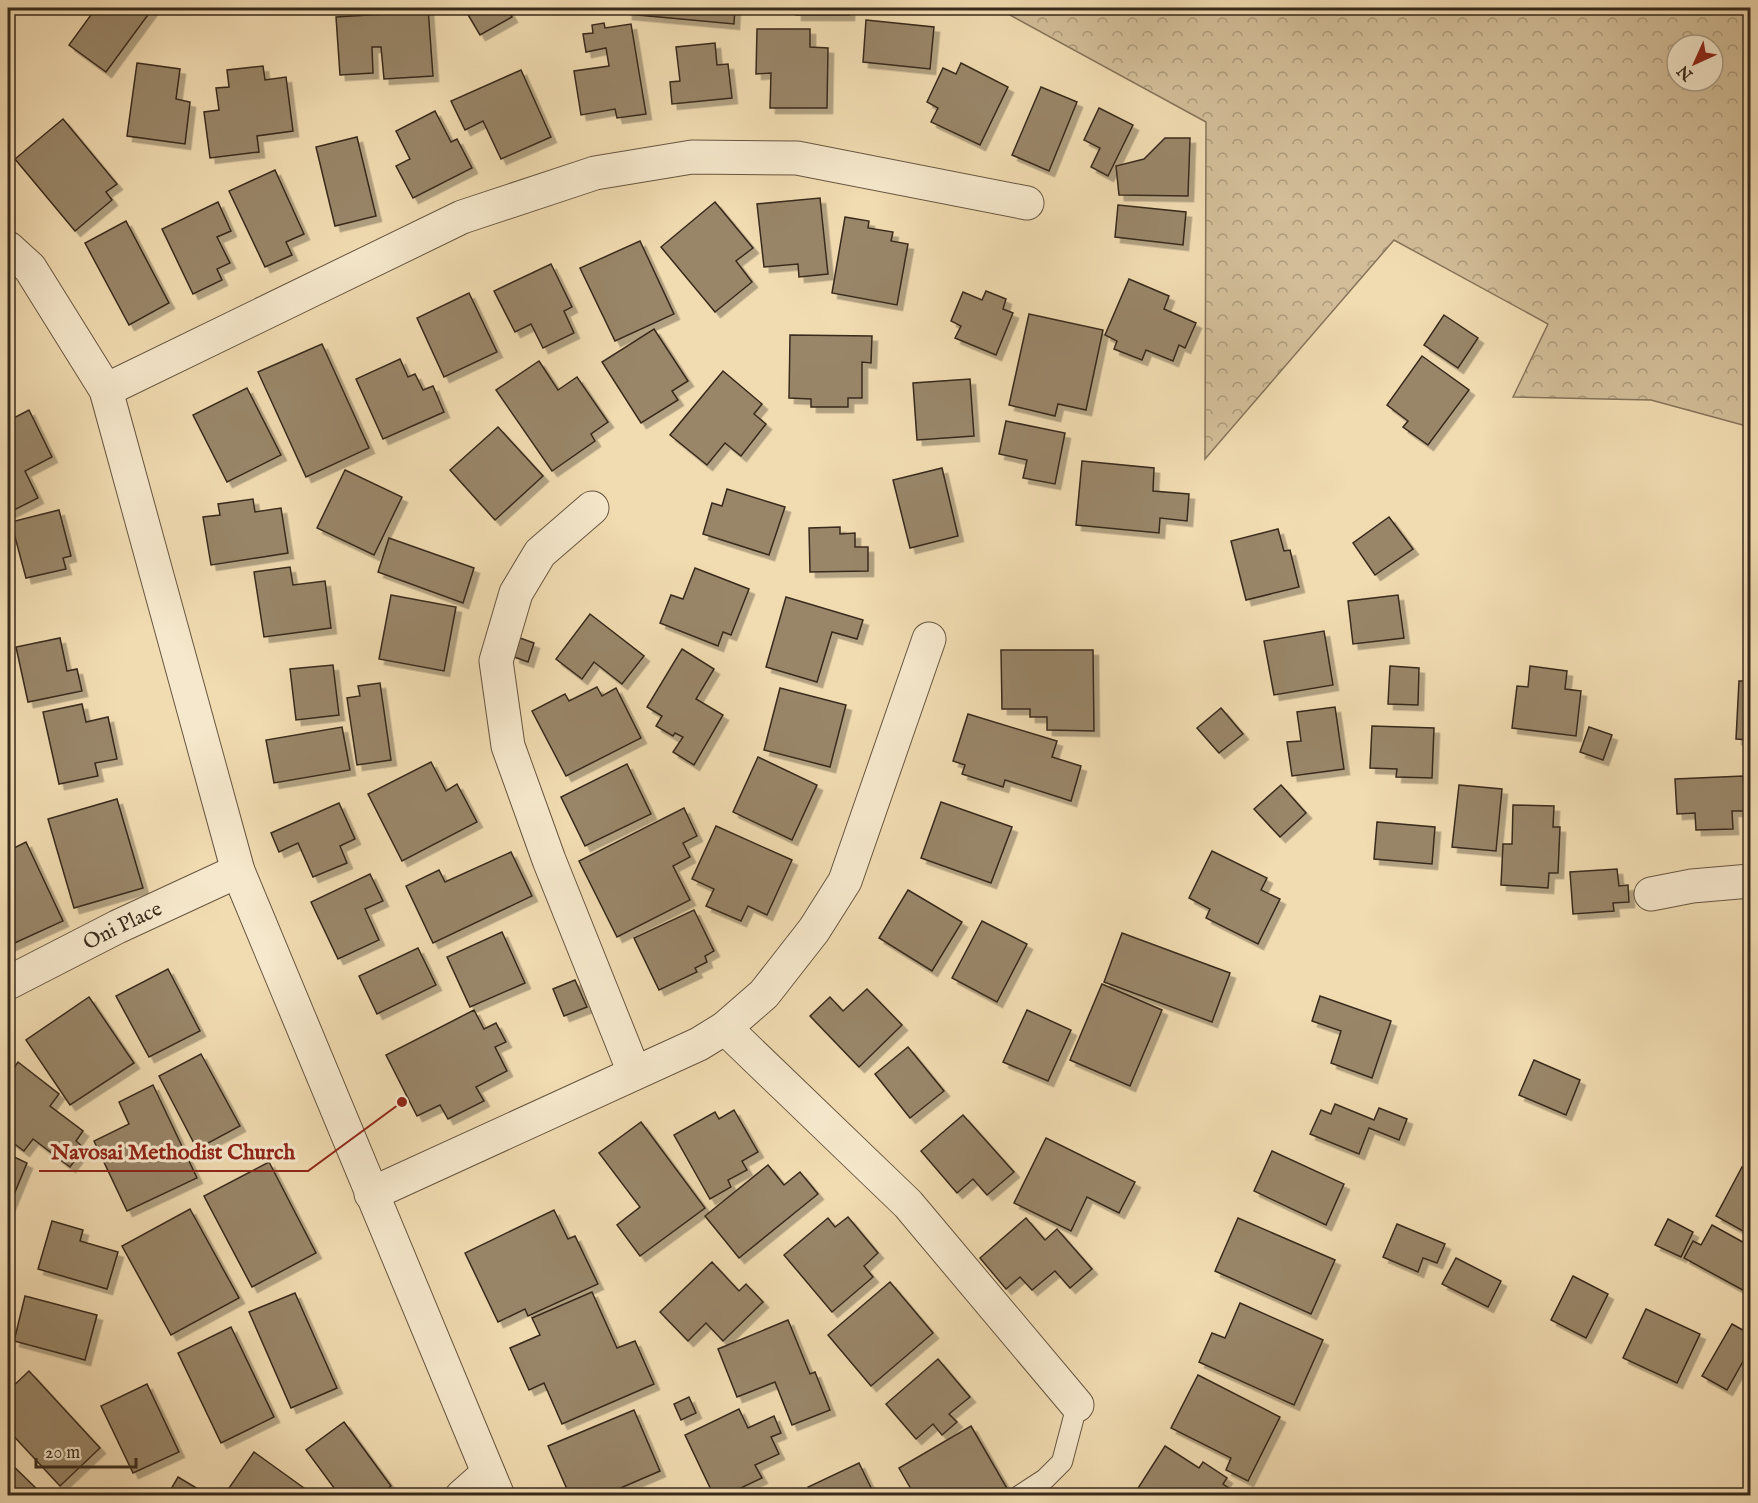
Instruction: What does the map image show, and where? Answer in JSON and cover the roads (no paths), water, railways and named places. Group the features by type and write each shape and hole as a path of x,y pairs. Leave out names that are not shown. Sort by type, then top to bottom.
{"street":[{"path":"106,390 462,217 595,173 692,157 797,158 1027,203"},
{"path":"8,248 30,268 106,390 238,871 493,1484 462,1496"},
{"path":"592,508 540,553 516,593 496,661 508,746 549,860 633,1072"},
{"path":"371,1194 633,1072 699,1044 725,1028 764,993 814,930 845,881 929,639"},
{"name":"Oni Place","path":"8,983 117,927 238,871"},
{"path":"1651,894 1692,886 1750,881"},
{"path":"725,1028 908,1204 1077,1405"}],"lane":[{"path":"1019,1496 1045,1479 1062,1462 1077,1405"}],"place":[{"name":"Navosai Methodist Church","path":"402,1102"}]}
